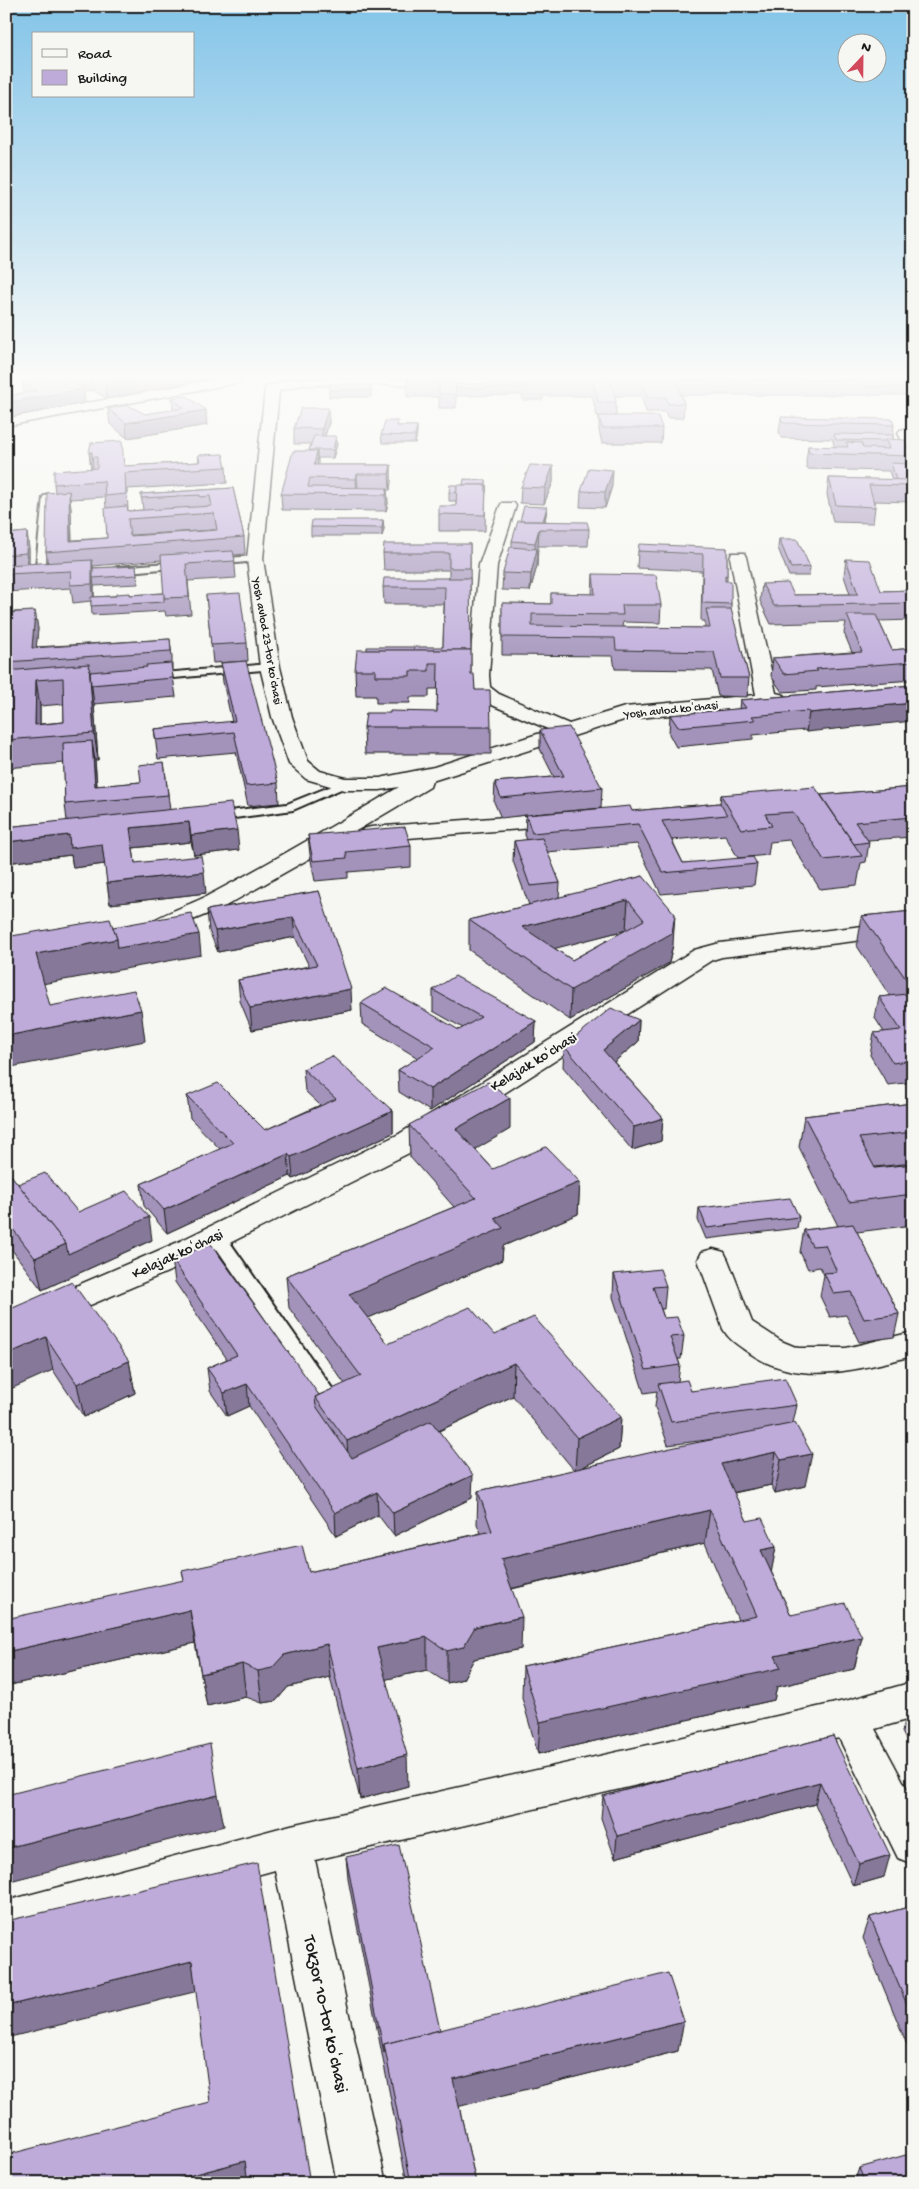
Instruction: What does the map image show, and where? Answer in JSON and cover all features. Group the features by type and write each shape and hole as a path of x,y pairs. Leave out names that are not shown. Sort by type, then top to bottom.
{"street":[{"name":"Yosh avlod 23-tor koʻchasi","path":"262,481 255,559 270,668 282,717 299,764 313,775 344,784 380,784 438,773"},
{"path":"508,506 488,565 479,674 482,689 492,698 568,731"},
{"path":"738,557 767,699"},
{"name":"Yosh avlod koʻchasi","path":"438,773 625,713 796,697"},
{"path":"140,930 186,917 332,837 438,773"},
{"path":"332,837 578,819"},
{"name":"Kelajak koʻchasi","path":"6,1329 187,1251 409,1141 702,955 720,950 913,927"},
{"path":"713,1260 739,1328 769,1350 798,1360 846,1360 913,1344"},
{"path":"6,1923 291,1845 849,1718 913,1700"},
{"path":"849,1718 913,1844"},
{"name":"Tokzor 10-tor koʻchasi","path":"291,1845 362,2183"}],"lane":[{"path":"40,576 47,497"},
{"path":"108,570 255,559"},
{"path":"143,677 270,668"},
{"path":"201,818 289,807 344,784"},
{"path":"216,1235 336,1406"}],"building":[{"path":"54,481 101,481 54,484"},
{"path":"104,481 125,481 126,494 105,496"},
{"path":"285,481 309,481 308,487 387,488 386,495 281,494"},
{"path":"464,481 486,481 486,485 463,485"},
{"path":"523,481 547,481 545,488 521,487"},
{"path":"584,481 609,481 605,492 581,491"},
{"path":"830,481 913,481 913,486 869,485 875,507 836,505"},
{"path":"450,485 457,485 457,493 449,492"},
{"path":"457,485 486,485 485,515 439,514 439,506 456,506"},
{"path":"233,488 244,537 46,552 47,493 69,491 70,541 107,538 105,508 127,506 128,511 212,506 210,496 141,498 141,494","holes":["214,513 217,530 130,536 128,519"]},
{"path":"524,506 547,507 543,521 520,521"},
{"path":"312,520 383,520 382,528 311,527"},
{"path":"518,521 587,522 589,529 539,529 535,543 512,541"},
{"path":"27,532 26,553 6,555 6,534"},
{"path":"779,539 797,539 810,567 791,568"},
{"path":"384,544 470,544 470,568 449,568 449,553 383,553"},
{"path":"639,544 727,548 727,576 725,575 725,581 731,581 731,604 702,603 703,554 638,551"},
{"path":"510,547 537,549 531,574 503,573"},
{"path":"233,551 235,561 186,564 189,597 164,598 161,555"},
{"path":"846,559 870,560 881,591 913,590 913,603 774,606 762,584 788,583 794,595 858,594"},
{"path":"92,560 92,584 70,585 71,571 6,574 6,565"},
{"path":"136,566 137,575 93,578 93,568"},
{"path":"593,574 656,575 661,605 622,605 623,615 532,614 532,626 710,628 706,609 731,609 749,678 720,678 714,652 616,650 615,638 502,637 502,603 551,604 551,593 595,594"},
{"path":"384,578 470,578 471,650 367,650 367,647 443,647 445,587 383,587"},
{"path":"130,593 130,595 164,593 164,602 91,606 91,597 116,596 116,594"},
{"path":"240,593 247,643 211,645 206,595"},
{"path":"35,611 32,648 170,639 171,651 6,662 6,613"},
{"path":"847,615 876,615 892,650 913,648 913,662 816,669 818,671 784,674 773,658 862,652"},
{"path":"357,650 471,650 471,674 474,674 475,690 490,690 491,727 364,727 366,713 390,713 390,711 437,712 438,663 429,663 429,671 410,671 410,676 375,676 375,670 355,670"},
{"path":"246,661 278,783 246,786 234,732 156,740 154,729 235,721 221,663"},
{"path":"171,663 173,678 91,685 90,672"},
{"path":"89,664 94,733 6,740 6,671","holes":["63,678 64,722 35,725 36,680"]},
{"path":"913,685 913,703 809,713 808,711 752,716 755,720 678,727 670,715 746,708 740,700"},
{"path":"569,727 602,788 501,798 495,782 564,776 540,730"},
{"path":"92,741 95,786 141,782 139,765 164,762 168,795 65,804 63,743"},
{"path":"815,787 862,856 824,860 793,812 765,814 772,826 741,829 721,795"},
{"path":"913,787 913,817 855,822 869,842 854,844 821,795"},
{"path":"231,803 237,830 191,835 189,822 130,828 135,863 201,856 204,872 107,883 102,844 70,848 69,835 6,842 6,827"},
{"path":"720,803 727,815 662,821 683,863 753,857 757,864 663,873 638,824 532,833 526,815 630,806 632,811"},
{"path":"405,827 411,846 346,852 347,858 313,861 308,835"},
{"path":"542,838 560,883 530,886 514,841"},
{"path":"643,876 675,914 672,933 571,990 469,920","holes":["628,900 644,920 572,960 522,927"]},
{"path":"319,891 351,989 250,1008 238,980 317,965 293,917 215,931 207,910"},
{"path":"913,911 913,989 862,916"},
{"path":"191,913 199,934 118,948 113,927"},
{"path":"110,919 117,939 36,954 50,1006 134,990 141,1010 6,1036 6,937"},
{"path":"455,976 536,1021 430,1089 398,1070 435,1047 361,1003 386,988 459,1030 481,1017 433,990"},
{"path":"907,994 913,1001 913,1060 893,1063 874,1033 901,1030 879,997"},
{"path":"611,1008 639,1020 603,1050 663,1118 634,1127 564,1046"},
{"path":"332,1056 393,1111 291,1157 288,1154 164,1210 141,1184 233,1143 187,1096 218,1083 265,1130 336,1099 303,1069"},
{"path":"488,1082 510,1098 456,1129 493,1169 546,1147 580,1182 494,1218 503,1228 349,1294 388,1344 470,1307 494,1335 534,1317 621,1417 577,1438 514,1363 347,1441 315,1397 361,1376 286,1276 476,1198 409,1125"},
{"path":"913,1103 913,1132 859,1138 875,1168 913,1164 913,1194 849,1202 804,1116"},
{"path":"6,1169 66,1244 35,1258 6,1220"},
{"path":"45,1173 78,1212 126,1191 149,1217 68,1254 66,1244 18,1184"},
{"path":"790,1198 799,1217 707,1228 699,1208"},
{"path":"853,1224 899,1314 864,1319 851,1292 834,1294 824,1273 837,1272 825,1245 812,1246 804,1230"},
{"path":"211,1244 319,1395 315,1397 316,1406 352,1458 431,1421 473,1475 393,1513 377,1492 335,1513 247,1384 224,1393 207,1368 237,1355 172,1259"},
{"path":"660,1269 666,1286 653,1287 664,1318 677,1317 684,1336 670,1337 680,1365 646,1370 614,1274"},
{"path":"72,1282 129,1361 77,1384 46,1337 6,1355 6,1311"},
{"path":"785,1378 797,1405 671,1422 658,1384 687,1380 691,1391"},
{"path":"795,1423 812,1454 781,1460 776,1452 721,1464 747,1521 762,1518 776,1547 761,1550 791,1615 845,1603 862,1637 775,1656 781,1668 540,1722 523,1666 757,1616 710,1510 501,1559 522,1617 475,1627 463,1647 447,1651 427,1637 377,1648 407,1755 358,1768 327,1644 284,1655 272,1668 258,1671 242,1664 201,1674 190,1610 6,1652 6,1619 184,1580 182,1571 302,1545 309,1572 492,1531 478,1491 680,1446"},
{"path":"833,1736 890,1855 859,1864 820,1782 617,1836 603,1796"},
{"path":"210,1744 218,1795 6,1848 6,1795"},
{"path":"399,1845 440,2030 384,2044 384,2053 346,1857"},
{"path":"257,1863 310,2183 248,2183 245,2161 162,2183 6,2183 6,2155 210,2102 192,1961 6,2006 6,1921"},
{"path":"913,1906 913,2019 870,1917"},
{"path":"668,1973 684,2021 453,2079 476,2183 411,2183 384,2044"},
{"path":"913,2153 913,2183 865,2183 859,2168"}]}
